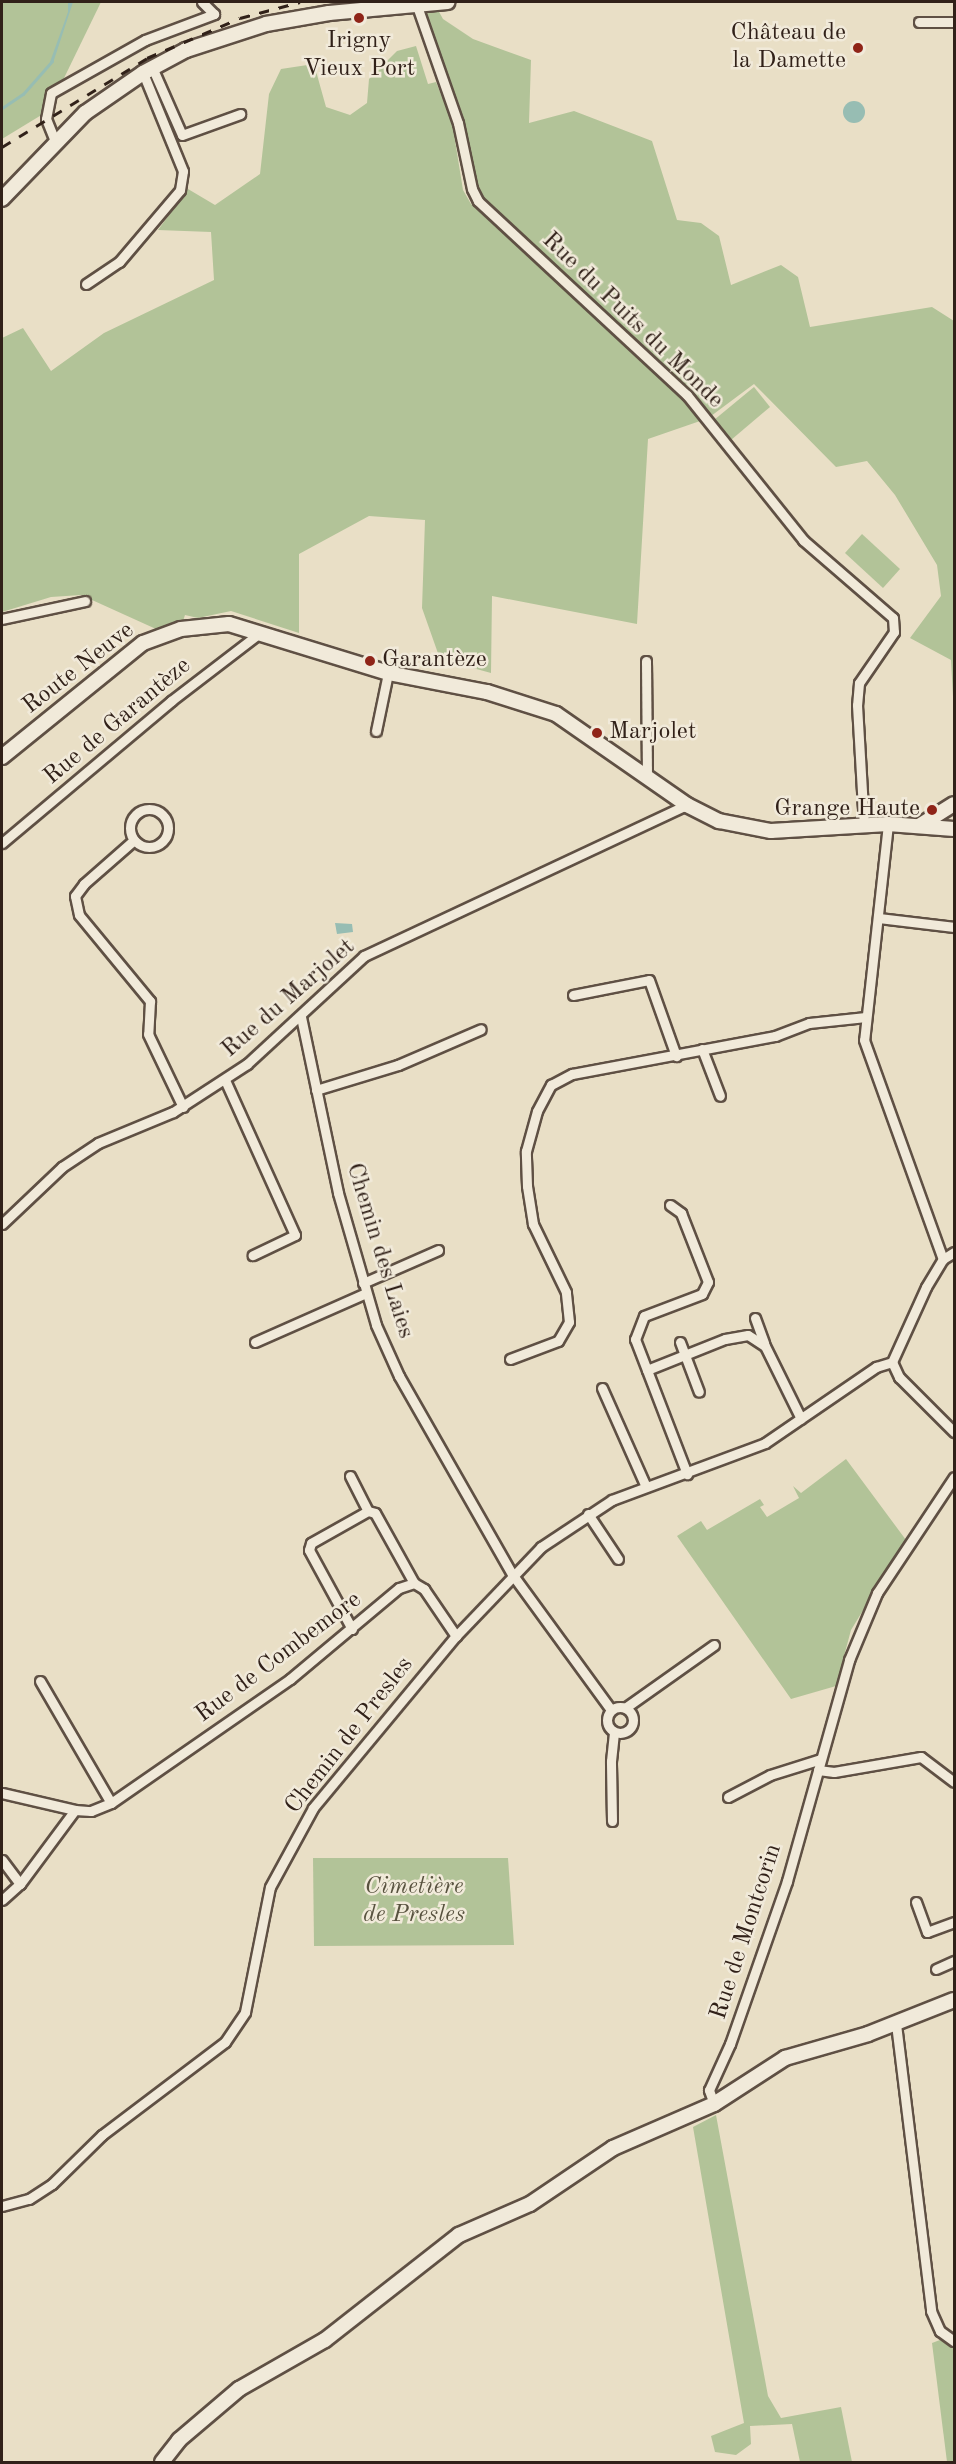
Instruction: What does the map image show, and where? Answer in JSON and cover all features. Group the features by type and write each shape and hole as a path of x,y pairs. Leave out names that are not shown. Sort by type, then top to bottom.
{"street":[{"path":"55,141 46,119 51,93 145,40 214,14 202,2"},
{"path":"2,199 85,112 148,70 186,50 266,24 329,13 447,2"},
{"name":"Rue du Puits du Monde","path":"417,6 458,123 472,189 478,201 687,395 803,540 893,618 894,632 860,683 857,705 864,825"},
{"path":"919,22 954,22"},
{"path":"148,70 182,135 240,114"},
{"path":"86,284 119,262 180,190 183,171 148,70"},
{"path":"2,619 85,602"},
{"name":"Route Neuve","path":"2,757 143,643 181,629 218,624 261,632 388,673 487,692 556,714 647,774 687,805 719,821 771,831 864,825 952,829"},
{"name":"Rue de Garantèze","path":"2,843 171,701 261,632"},
{"path":"646,661 647,774"},
{"path":"376,731 388,673"},
{"name":"Rue du Marjolet","path":"2,1224 54,1174 98,1143 183,1107 225,1080 301,1017 369,953 687,805"},
{"path":"919,826 953,805"},
{"path":"952,829 953,805"},
{"path":"148,809 163,816 168,831 159,844 146,847 134,840 129,828 137,813 148,809"},
{"path":"888,825 864,1040 877,1084 943,1259"},
{"path":"134,840 84,884 75,896 78,915 150,1001 148,1034 183,1107"},
{"path":"879,918 954,927"},
{"path":"573,995 649,980 676,1056"},
{"name":"Chemin des Laies","path":"301,1017 338,1193 365,1288 399,1376 512,1575 611,1710"},
{"path":"510,1359 558,1341 569,1322 566,1292 533,1224 527,1186 526,1151 537,1111 550,1085 572,1074 775,1036 809,1023 866,1017"},
{"path":"316,1090 398,1065 481,1029"},
{"path":"702,1049 720,1096"},
{"path":"225,1080 295,1235 253,1255"},
{"path":"670,1205 681,1213 708,1282 702,1294 644,1316 635,1339 687,1474"},
{"path":"255,1342 438,1251"},
{"path":"954,1254 943,1259 904,1329 892,1362 899,1377 954,1432"},
{"path":"755,1318 765,1346 801,1419"},
{"path":"647,1370 738,1334 748,1335 765,1346"},
{"path":"680,1342 699,1392"},
{"name":"Chemin de Presles","path":"2,2206 28,2199 52,2184 102,2135 225,2042 245,2012 256,1969 263,1915 283,1860 313,1808 456,1636 541,1547 588,1514 646,1487 687,1474 765,1443 876,1367 892,1362"},
{"path":"602,1388 646,1487"},
{"path":"350,1476 368,1511"},
{"name":"Rue de Montcorin","path":"714,2104 709,2090 730,2044 787,1881 849,1660 870,1609 954,1477"},
{"path":"352,1629 309,1550 311,1543 368,1511 375,1513 414,1583 424,1588 456,1636"},
{"path":"588,1514 618,1559"},
{"name":"Rue de Combemore","path":"2,1793 75,1810 92,1811 111,1803 290,1679 399,1588 414,1583"},
{"path":"612,1821 611,1761 614,1732 607,1722 611,1710 625,1708 714,1645"},
{"path":"40,1681 111,1803"},
{"path":"614,1732 623,1733 632,1725 631,1713 625,1708"},
{"path":"818,1770 834,1772 921,1757 954,1782"},
{"path":"728,1797 770,1775 821,1758"},
{"path":"2,1900 20,1884 75,1810"},
{"path":"2,1860 20,1884"},
{"path":"916,1902 927,1932 954,1922"},
{"path":"936,1969 954,1961"},
{"path":"162,2463 179,2440 231,2395 325,2340 459,2235 530,2204 613,2148 714,2104 785,2058 896,2024 954,2000"},
{"path":"896,2024 931,2311 940,2331 954,2341"}],"green space":[{"path":"2,2 101,2 48,111 2,139"},
{"path":"438,10 443,19 473,39 531,60 529,123 574,111 652,141 677,220 701,223 719,236 731,285 781,265 798,277 810,327 932,307 954,321 954,715 951,660 910,638 941,596 937,565 895,495 867,461 836,467 754,384 711,416 666,368 482,198 474,188 420,12"},
{"path":"416,46 428,84 436,82 452,122 463,190 471,204 685,396 703,420 648,439 637,624 492,596 491,673 440,659 422,608 425,520 369,516 299,554 299,633 231,611 198,618 185,615 183,621 156,629 81,595 51,597 2,612 2,338 23,328 51,371 104,333 214,280 211,232 158,230 188,189 215,205 260,174 269,94 281,69 314,64 326,107 350,115 367,103 369,79 397,51"},
{"path":"754,387 770,407 731,440 714,420"},
{"path":"862,534 900,569 883,588 845,553"},
{"path":"846,1459 906,1540 851,1630 836,1686 791,1699 677,1536 701,1521 707,1530 760,1499 764,1505 760,1507 767,1517 799,1498 793,1486 801,1493"},
{"name":"Cimetière de Presles","path":"313,1858 508,1858 514,1945 314,1946"},
{"path":"716,2115 768,2396 781,2418 841,2407 852,2462 800,2462 792,2424 750,2426 751,2444 736,2455 715,2452 711,2436 744,2423 693,2127"},
{"path":"940,2340 954,2348 954,2462 947,2462 932,2343"}],"water":[{"path":"68,2 73,2 53,63 50,62 68,12"},
{"path":"854,101 862,104 865,112 862,120 854,123 846,120 843,112 846,104"},
{"path":"335,923 352,924 353,932 337,934"}],"waterway":[{"path":"2,108 23,94 52,61"}],"railway":[{"path":"2,147 147,58 240,18 300,2"}],"place":[{"name":"Irigny Vieux Port","path":"359,18"},
{"name":"Château de la Damette","path":"858,48"},
{"name":"Garantèze","path":"370,661"},
{"name":"Marjolet","path":"597,733"},
{"name":"Grange Haute","path":"932,810"}]}
